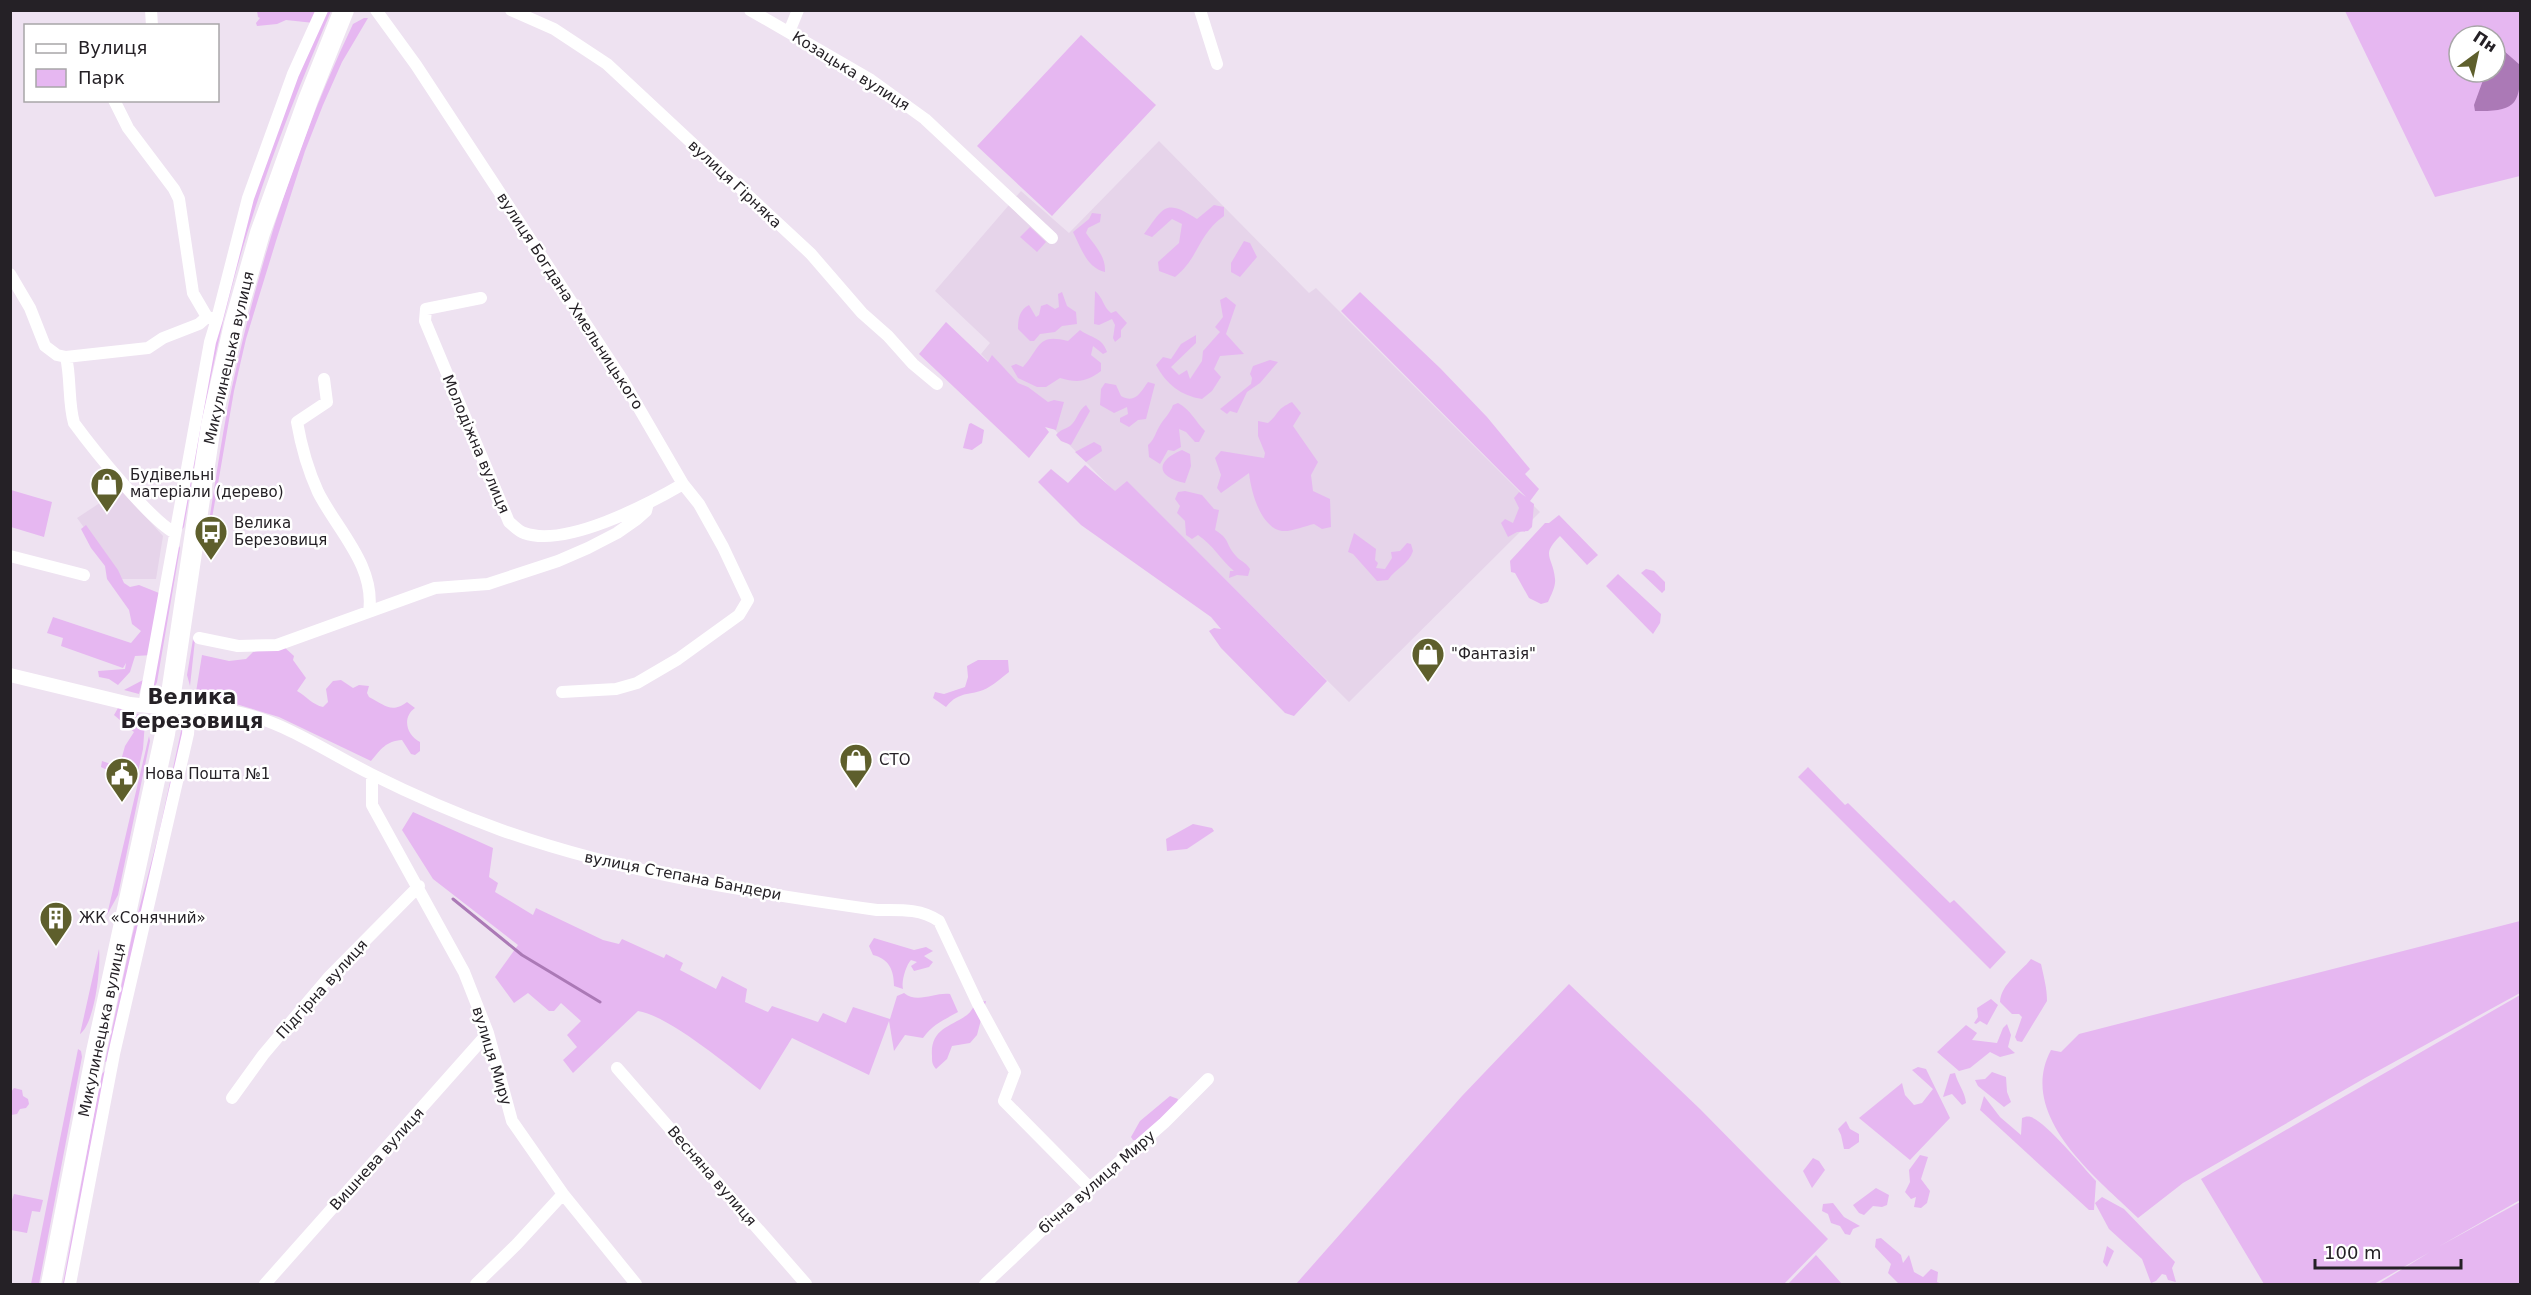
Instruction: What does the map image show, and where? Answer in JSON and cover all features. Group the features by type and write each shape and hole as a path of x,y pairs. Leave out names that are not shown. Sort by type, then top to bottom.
{"highway":[{"name":"Микулинецька вулиця","path":"51,1284 96,1052 165,734 211,425 234,324 260,233 283,167 344,10"}],"street":[{"path":"144,705 210,342 212,318 249,198 293,74 322,10"},
{"name":"вулиця Богдана Хмельницького","path":"376,10 416,65 622,379 683,484 699,504 748,600 740,615 678,659 637,683 616,689 562,692"},
{"name":"вулиця Гірняка","path":"511,10 554,28 607,64 811,254 862,313 913,364 937,384"},
{"name":"Козацька вулиця","path":"750,10 871,80 925,119 1052,238"},
{"path":"789,32 798,10"},
{"path":"1200,10 1217,64"},
{"path":"115,102 128,128 179,199 193,293 212,318"},
{"path":"10,274 30,308 45,346 57,355 66,357 148,348 163,338 212,318"},
{"name":"Молодіжна вулиця","path":"482,298 426,309 424,321 509,522 521,532 549,537 603,522 648,503 683,484"},
{"path":"66,357 74,423 141,502 167,529 175,533"},
{"path":"324,379 327,402 297,422 300,444 318,491 370,584 369,612"},
{"path":"199,638 238,646 277,645 435,588 488,584 558,561 617,533 645,511 648,503"},
{"path":"10,555 84,575"},
{"path":"10,675 144,705 168,708"},
{"name":"вулиця Степана Бандери","path":"168,708 242,713 278,724 372,775 498,829 570,854 697,883 877,910 907,910 930,915 939,921 978,1004 1015,1072 1004,1101 1090,1188"},
{"path":"70,1284 114,1054 188,737 190,708"},
{"name":"вулиця Миру","path":"372,775 372,799 389,840 419,886 464,972 489,1033 512,1121 562,1194 636,1284"},
{"name":"Підгірна вулиця","path":"232,1098 263,1055 328,978 419,886"},
{"name":"Вишнева вулиця","path":"265,1284 489,1033"},
{"name":"Весняна вулиця","path":"617,1068 806,1284"},
{"name":"бічна вулиця Миру","path":"985,1284 1164,1123 1208,1079"},
{"path":"476,1284 518,1244 562,1194"}],"shaded area":[{"path":"2507,54 2520,65 2517,97 2508,107 2499,110 2475,111 2474,105 2482,84 2507,84"},
{"path":"1159,141 1309,293 1316,288 1540,512 1349,702 1127,482 1116,493 981,354 990,343 935,291 1021,191 1069,233"},
{"path":"121,489 163,536 156,579 122,579 77,518"}],"green space":[{"path":"257,11 319,11 314,23 286,20 277,24 257,26 256,23 260,18"},
{"path":"325,11 331,11 275,150 240,257 216,352 184,527 180,532 210,368 238,247 267,157"},
{"path":"2345,11 2520,11 2520,176 2435,197"},
{"path":"368,18 342,62 305,151 246,339 234,391 210,530 208,527 228,404 268,248 298,157 333,68 353,24"},
{"path":"1081,35 1156,105 1052,216 977,146"},
{"path":"1214,205 1224,207 1224,216 1209,230 1183,270 1175,277 1159,271 1158,262 1179,243 1182,224 1172,219 1152,237 1144,234 1156,217 1166,208 1171,207 1197,219"},
{"path":"1092,213 1101,214 1100,222 1088,228 1086,233 1102,256 1105,272 1089,262 1073,232 1089,219"},
{"path":"1030,227 1046,242 1037,252 1020,237"},
{"path":"1244,241 1250,243 1257,257 1240,277 1231,272 1231,263"},
{"path":"1095,291 1108,311 1111,313 1116,311 1127,323 1121,330 1121,337 1115,342 1113,338 1115,325 1112,319 1099,325 1094,324"},
{"path":"1062,292 1067,306 1076,312 1077,324 1062,326 1055,332 1040,334 1034,341 1030,341 1018,329 1021,312 1029,305 1036,317 1039,315 1041,306 1047,304 1055,309 1059,307 1058,294"},
{"path":"1360,292 1440,368 1487,417 1530,469 1525,474 1539,489 1530,501 1534,504 1532,527 1528,531 1517,532 1508,537 1501,523 1505,519 1513,523 1519,508 1514,498 1519,492 1526,497 1341,311"},
{"path":"1226,297 1236,305 1226,334 1244,354 1220,356 1214,369 1221,377 1212,391 1202,399 1187,395 1169,383 1156,365 1163,357 1171,359 1181,344 1196,335 1196,343 1171,367 1179,375 1187,370 1190,379 1202,361 1203,351 1220,332 1215,327 1223,317 1220,300"},
{"path":"946,322 988,362 992,355 1018,383 1028,387 1048,402 1054,400 1064,402 1056,430 1045,427 1049,432 1029,458 919,354"},
{"path":"1080,330 1105,347 1107,352 1103,354 1093,346 1091,355 1101,363 1101,371 1082,380 1072,381 1060,378 1046,387 1037,387 1018,378 1011,366 1016,364 1023,367 1045,340 1068,341"},
{"path":"1270,360 1278,362 1260,383 1247,392 1237,413 1230,411 1227,414 1220,409 1251,384 1250,374 1253,366"},
{"path":"1148,382 1155,384 1146,419 1138,420 1129,427 1120,422 1120,418 1128,414 1127,407 1114,413 1100,405 1101,389 1105,383 1116,385 1121,396 1130,399 1137,396"},
{"path":"1292,402 1301,413 1293,426 1318,462 1311,475 1313,491 1330,499 1331,527 1322,529 1314,524 1286,531 1274,528 1262,516 1249,473 1221,493 1217,488 1221,475 1215,458 1221,451 1264,458 1265,453 1258,436 1258,421 1268,423 1280,410"},
{"path":"1178,403 1190,412 1205,431 1199,442 1195,442 1186,432 1179,429 1181,447 1174,451 1168,450 1160,464 1149,457 1148,445 1173,405"},
{"path":"1086,405 1090,411 1071,445 1061,441 1056,435 1072,424"},
{"path":"971,423 984,430 982,443 972,450 963,448"},
{"path":"1094,442 1101,446 1102,451 1086,462 1075,452"},
{"path":"1182,450 1190,454 1191,466 1185,483 1168,477 1162,468 1167,459"},
{"path":"1085,465 1115,491 1127,481 1327,681 1294,716 1285,713 1221,648 1209,631 1214,628 1221,629 1211,617 1081,525 1038,482 1051,469 1068,483"},
{"path":"11,490 52,502 44,537 11,527"},
{"path":"1185,491 1202,495 1214,509 1219,510 1215,530 1226,539 1236,556 1250,569 1248,576 1237,575 1229,578 1230,571 1234,571 1208,543 1198,535 1192,539 1186,535 1185,521 1177,513 1180,506 1175,499 1178,492"},
{"path":"1559,515 1598,555 1587,565 1560,536 1549,552 1554,571 1554,588 1548,602 1541,604 1529,598 1515,573 1511,572 1510,561 1545,523 1549,523"},
{"path":"86,525 118,570 124,583 130,587 139,585 159,593 153,655 135,656 130,672 118,685 109,679 99,677 98,671 125,669 126,663 123,668 61,646 63,638 47,633 53,617 131,643 141,631 132,624 129,610 107,579 105,566 91,548 81,529"},
{"path":"1354,533 1376,549 1375,560 1378,563 1376,568 1385,569 1392,558 1391,552 1400,551 1407,543 1411,544 1413,551 1409,559 1388,580 1377,581 1353,554 1348,552"},
{"path":"178,544 180,548 157,682 153,691 150,692"},
{"path":"1646,569 1654,571 1665,582 1665,590 1662,593 1641,573"},
{"path":"1618,574 1661,614 1660,623 1653,634 1606,586"},
{"path":"193,639 195,640 190,686 187,675"},
{"path":"283,646 294,656 293,660 306,678 297,691 316,704 323,707 328,702 326,689 333,681 341,680 353,688 359,685 369,686 367,693 369,697 388,707 401,706 407,702 415,708 408,716 407,726 411,735 420,742 420,751 415,755 411,754 402,740 396,741 384,746 371,761 279,717 196,692 202,655 229,661 246,659 253,652"},
{"path":"978,660 1008,660 1009,672 989,687 962,695 946,707 933,698 935,692 944,694 965,687 968,677 967,666"},
{"path":"143,680 139,694 124,690"},
{"path":"118,708 140,715 145,722 138,772 129,781 101,767 102,761 114,765 120,764 125,746 134,732 114,715"},
{"path":"184,726 110,1060 105,1062 132,936"},
{"path":"149,736 150,741 118,895 107,915"},
{"path":"1808,767 1845,805 1848,803 1950,903 1954,900 2006,952 1990,969 1798,777"},
{"path":"413,812 493,848 489,877 498,883 495,892 533,915 536,908 603,940 619,944 622,939 664,958 666,954 683,963 680,970 716,989 722,976 747,989 745,1002 768,1012 772,1006 818,1022 823,1013 846,1023 853,1007 890,1019 897,996 904,993 915,998 950,994 958,1012 943,1020 923,1038 905,1035 894,1051 889,1021 869,1075 792,1038 760,1090 683,1033 651,1015 638,1011 573,1073 563,1060 577,1047 567,1035 581,1021 561,1003 554,1011 549,1011 528,993 514,1003 495,977 518,945 433,879 402,830"},
{"path":"1193,824 1212,828 1214,831 1187,849 1167,851 1166,839"},
{"path":"2520,921 2520,993 2365,1078 2183,1183 2138,1218 2083,1165 2052,1122 2044,1098 2043,1075 2051,1050 2061,1052 2079,1034"},
{"path":"874,938 914,950 926,947 933,951 924,956 933,962 929,967 914,971 911,966 917,962 911,960 904,974 903,989 894,986 890,966 883,959 873,955 869,946"},
{"path":"99,949 98,981 93,1007 90,1019 80,1034"},
{"path":"2031,959 2041,964 2047,1001 2022,1042 2017,1041 2015,1037 2022,1017 2019,1014 2012,1014 2000,1002 2007,984"},
{"path":"1569,984 1700,1109 1828,1239 1784,1284 1296,1284 1462,1096"},
{"path":"2520,995 2520,1200 2438,1247 2520,1202 2520,1284 2378,1284 2430,1252 2374,1284 2264,1284 2201,1179"},
{"path":"1991,999 1998,1005 1987,1025 1980,1021 1974,1023 1978,1017 1977,1008"},
{"path":"986,1001 977,1035 970,1043 952,1046 947,1059 936,1069 932,1061 932,1047 938,1034 967,1015 976,1003"},
{"path":"2007,1024 2011,1035 2008,1047 2015,1053 2000,1057 1990,1052 1970,1068 1959,1071 1937,1052 1966,1025 1977,1033 1972,1040 1997,1043"},
{"path":"78,1049 82,1057 39,1284 31,1284"},
{"path":"108,1067 67,1284 63,1284 101,1075"},
{"path":"1918,1067 1926,1069 1950,1118 1910,1160 1859,1118 1902,1083 1905,1095 1914,1105 1922,1103 1933,1089 1912,1070"},
{"path":"1992,1072 2006,1077 2007,1092 2011,1102 2004,1107 1978,1086 1975,1080 1985,1079"},
{"path":"1955,1073 1966,1103 1962,1105 1952,1094 1943,1097 1950,1074"},
{"path":"14,1088 22,1090 29,1104 26,1108 20,1109 17,1114 11,1115 11,1092"},
{"path":"1170,1096 1178,1099 1176,1106 1136,1140 1133,1140 1131,1137 1140,1121"},
{"path":"1984,1096 2000,1117 2021,1135 2022,1118 2031,1117 2055,1136 2096,1181 2094,1210 2089,1210 1980,1110"},
{"path":"1846,1121 1850,1129 1859,1134 1859,1142 1849,1149 1844,1149 1838,1129"},
{"path":"1920,1155 1928,1157 1921,1179 1930,1191 1927,1203 1921,1208 1914,1207 1916,1197 1911,1199 1905,1192 1910,1182 1909,1170"},
{"path":"1813,1158 1819,1161 1825,1170 1812,1188 1803,1171"},
{"path":"1876,1188 1889,1195 1887,1205 1873,1206 1864,1215 1859,1213 1853,1205"},
{"path":"14,1194 43,1200 40,1212 32,1211 27,1233 11,1230 11,1203"},
{"path":"2102,1197 2124,1209 2175,1262 2172,1268 2176,1282 2168,1280 2166,1275 2162,1274 2151,1283 2142,1259 2109,1229 2095,1203"},
{"path":"1833,1203 1844,1217 1860,1226 1853,1229 1850,1235 1845,1234 1840,1226 1831,1223 1828,1214 1822,1211 1823,1204"},
{"path":"1881,1238 1901,1255 1903,1263 1909,1255 1914,1272 1923,1277 1931,1269 1938,1272 1937,1282 1942,1284 1899,1284 1888,1273 1891,1264 1875,1247 1876,1239"},
{"path":"2107,1246 2114,1251 2107,1267 2103,1262"},
{"path":"1816,1255 1842,1284 1788,1284"}],"waterway":[{"path":"453,899 522,955 600,1002"}],"place":[{"name":"Будівельні матеріали (дерево)","path":"107,513"},
{"name":"Велика Березовиця","path":"211,561"},
{"name":"\"Фантазія\"","path":"1428,683"},
{"name":"СТО","path":"856,789"},
{"name":"Нова Пошта №1","path":"122,803"},
{"name":"ЖК «Сонячний»","path":"56,947"}],"district":[{"name":"Велика Березовиця","path":"192,709"}]}
